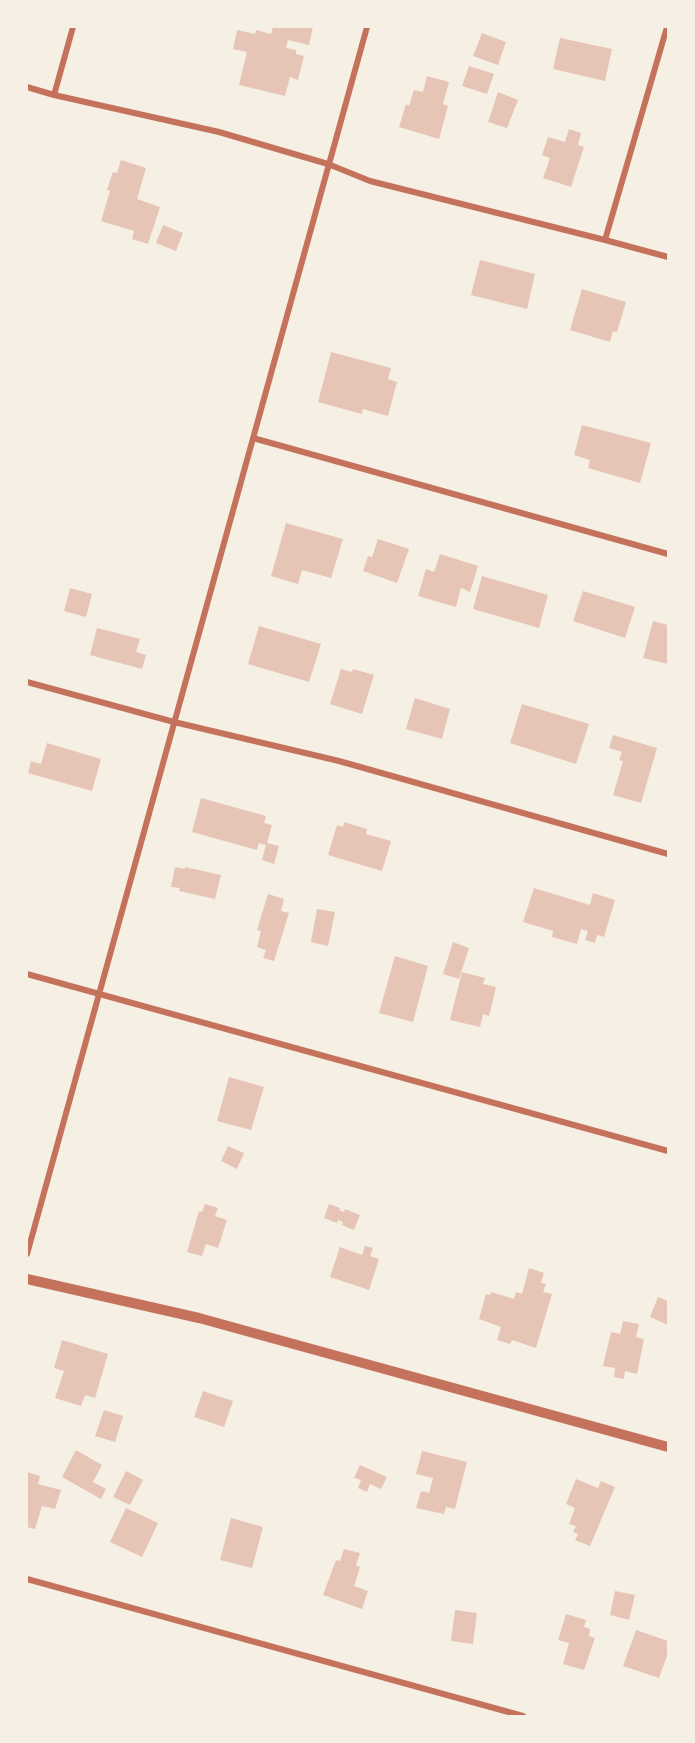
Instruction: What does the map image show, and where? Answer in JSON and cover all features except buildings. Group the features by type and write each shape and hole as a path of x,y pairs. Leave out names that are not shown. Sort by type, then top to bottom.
{"street":[{"path":"54,95 73,27"},
{"path":"27,1254 367,27"},
{"path":"605,240 667,27"},
{"path":"27,87 219,132 328,164 370,181 668,257"},
{"path":"253,438 668,554"},
{"path":"27,682 174,722 339,761 668,854"},
{"path":"27,974 668,1151"},
{"path":"27,1279 199,1318 668,1447"},
{"path":"27,1579 523,1716"}]}
